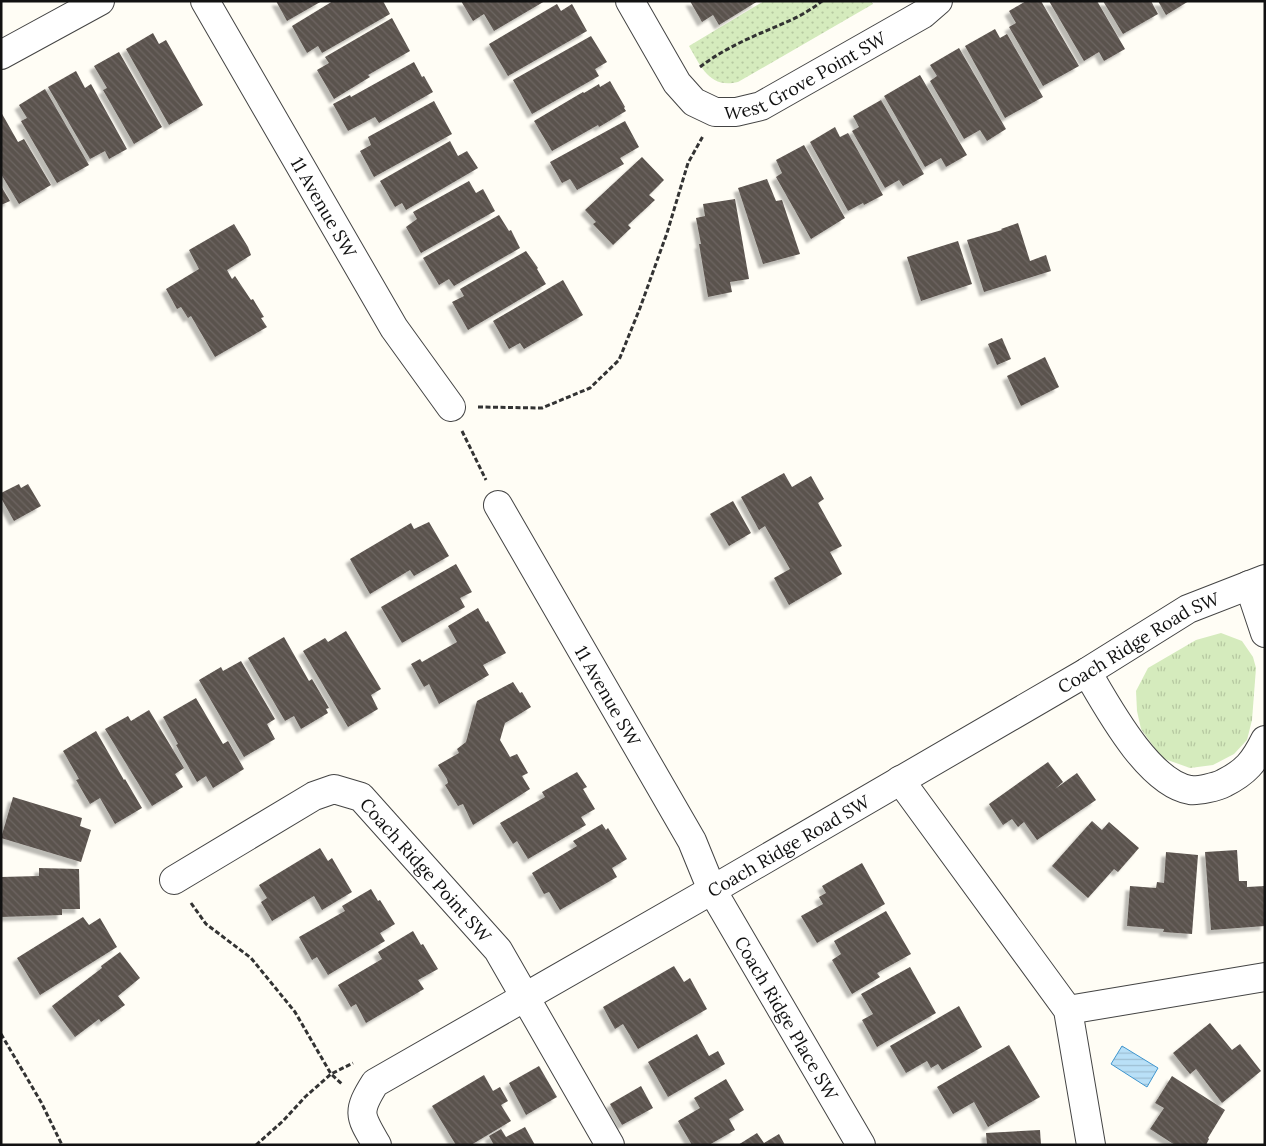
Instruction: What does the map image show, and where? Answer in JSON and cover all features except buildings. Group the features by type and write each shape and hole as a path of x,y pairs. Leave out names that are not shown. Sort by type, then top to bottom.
{"street":[{"path":"1,55 100,1"},
{"name":"11 Avenue SW","path":"205,1 394,328 451,407"},
{"name":"West Grove Point SW","path":"630,1 677,83 694,102 715,112 736,112 761,106 923,14 938,1"},
{"name":"11 Avenue SW","path":"498,505 692,841 712,890"},
{"path":"1257,582 1265,633"},
{"name":"Coach Ridge Road SW","path":"377,1145 362,1115 363,1104 375,1083 1087,672 1188,609 1257,582"},
{"path":"1087,672 1125,735 1147,762 1170,782 1191,790 1217,786 1240,774 1257,756 1265,740"},
{"path":"900,780 1068,1010 1091,1145"},
{"name":"Coach Ridge Point SW","path":"174,880 314,796 334,788 361,798 373,809 498,950 524,996"},
{"name":"Coach Ridge Place SW","path":"712,890 861,1145"},
{"path":"1068,1010 1265,976"},
{"path":"524,996 610,1145"}],"path":[{"path":"677,83 712,58 754,36 812,10 822,1"},
{"path":"498,505 451,407 542,408 590,388 619,360 667,233 688,163 715,112"},
{"path":"174,880 206,924 251,958 277,989 295,1012 332,1074"},
{"path":"1,1034 41,1102 62,1145"}],"green space":[{"path":"764,1 871,1 873,4 738,82 728,83 713,79 702,68 689,46"},
{"path":"1221,633 1242,641 1253,657 1256,668 1252,720 1247,740 1234,754 1213,765 1190,768 1162,758 1141,729 1137,711 1136,691 1148,668 1196,640"}],"water":[{"path":"1122,1046 1158,1068 1147,1087 1111,1064"}]}
